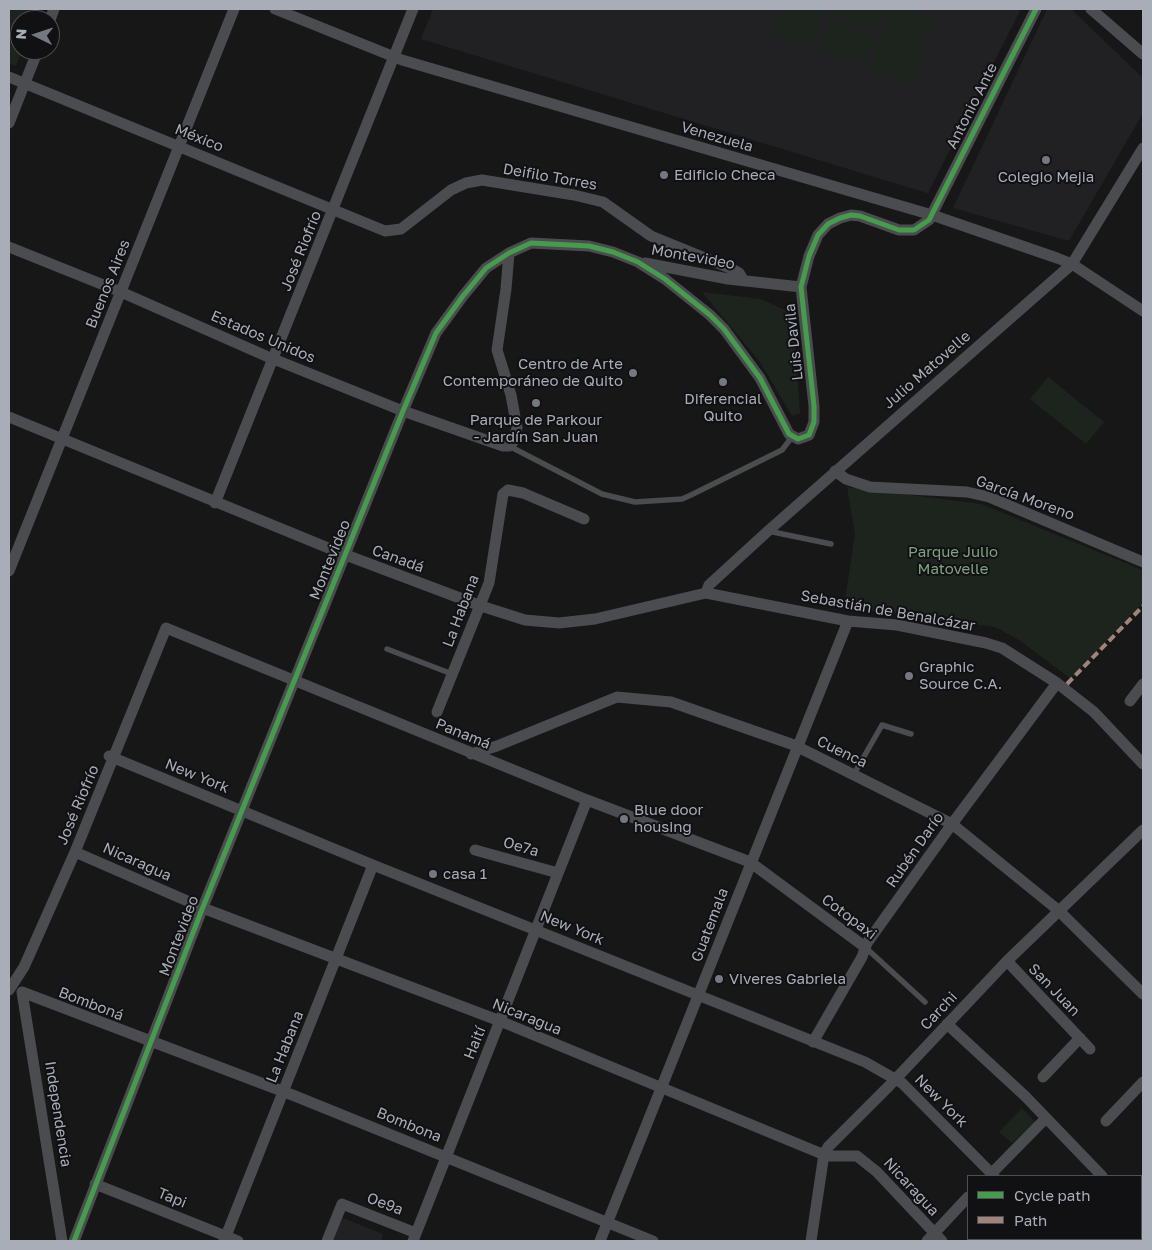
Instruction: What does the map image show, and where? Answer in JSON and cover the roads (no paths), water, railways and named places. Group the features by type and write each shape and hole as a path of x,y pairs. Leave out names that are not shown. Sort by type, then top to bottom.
{"street":[{"name":"Buenos Aires","path":"9,568 234,9"},
{"name":"Venezuela","path":"275,9 394,57 932,216 1072,264 1143,311"},
{"name":"José Riofrío","path":"215,503 413,9"},
{"name":"Antonio Ante","path":"932,216 1036,9"},
{"path":"1091,9 1143,54"},
{"path":"9,123 34,60"},
{"name":"México","path":"9,77 376,228"},
{"name":"Julio Matovelle","path":"706,593 709,585 835,470 1072,264 1143,148"},
{"name":"Deifilo Torres","path":"376,228 385,231 401,229 451,190 466,183 482,180 574,195 603,202 652,236 732,269 739,273 744,281"},
{"name":"Luis Davila","path":"789,434 798,439 809,435 814,422 801,287 809,256 818,235 828,224 840,218 860,216 899,230 914,230 932,216"},
{"name":"Montevideo","path":"74,1241 203,907 436,333 486,268 509,253 531,243 560,242 589,246 638,262 744,281"},
{"name":"Estados Unidos","path":"9,247 121,292 273,359 403,411 503,446 509,446"},
{"path":"509,253 497,350 517,428 513,442 509,446"},
{"name":"Montevideo","path":"638,262 689,296 724,329 760,378 789,434"},
{"path":"744,281 801,287"},
{"name":"Canadá","path":"9,417 346,556 481,606 525,620 559,623 595,619 706,593"},
{"name":"García Moreno","path":"835,470 846,479 870,487 967,492 989,497 1143,562"},
{"name":"La Habana","path":"437,712 489,583 500,502 508,490 523,492 584,519"},
{"name":"Sebastián de Benalcázar","path":"706,593 848,621 897,625 1002,648 1057,683 1094,712 1143,764"},
{"name":"Guatemala","path":"600,1241 848,621"},
{"name":"José Riofrío","path":"9,990 24,967 75,852 111,757 166,628"},
{"name":"Panamá","path":"166,628 471,754 750,862"},
{"name":"Rubén Darío","path":"813,1042 862,957 865,947 952,824 1057,683"},
{"path":"1130,701 1143,684"},
{"name":"Cuenca","path":"471,754 497,746 617,697 671,702 799,747 952,824 1058,910 1143,994"},
{"name":"New York","path":"111,757 373,865 864,1062 902,1083 992,1175"},
{"name":"Haití","path":"415,1237 587,800"},
{"name":"Carchi","path":"811,1241 824,1154 828,1146 895,1079 1007,961 1143,830"},
{"name":"Oe7a","path":"475,850 558,873"},
{"name":"Nicaragua","path":"75,852 203,907 500,1021 829,1157 857,1156 864,1160 934,1239"},
{"name":"Cotopaxi","path":"750,862 865,947"},
{"name":"La Habana","path":"225,1239 373,865"},
{"path":"22,992 56,908 56,893"},
{"name":"San Juan","path":"1007,961 1090,1049"},
{"name":"Bomboná","path":"22,992 151,1043"},
{"name":"Independencia","path":"22,992 62,1241"},
{"path":"947,1024 1026,1096 1101,1175"},
{"name":"San Juan","path":"1044,1077 1080,1038"},
{"name":"Bombona","path":"151,1043 282,1091 654,1241"},
{"path":"1106,1121 1143,1082"},
{"path":"992,1175 1046,1118"},
{"name":"Tapi","path":"95,1184 225,1239 238,1241"},
{"path":"934,1239 967,1198"},
{"name":"Oe9a","path":"327,1241 342,1204 415,1237"}],"lane":[{"path":"509,446 602,494 635,502 682,499 691,496 782,450 789,441 789,434"},
{"path":"768,531 831,544"},
{"path":"387,649 452,674"},
{"path":"854,774 882,725 911,734"},
{"name":"Cotopaxi","path":"865,947 925,1002"}],"place":[{"name":"Colegio Mejia","path":"1046,160"},
{"name":"Edificio Checa","path":"664,175"},
{"name":"Centro de Arte Contemporáneo de Quito","path":"633,373"},
{"name":"Diferencial Quito","path":"723,382"},
{"name":"Parque de Parkour - Jardín San Juan","path":"536,403"},
{"name":"Graphic Source C.A.","path":"909,676"},
{"name":"Blue door housing","path":"624,819"},
{"name":"casa 1","path":"433,874"},
{"name":"Viveres Gabriela","path":"719,979"}],"park label":[{"name":"Parque Julio Matovelle","path":"953,560"}]}
